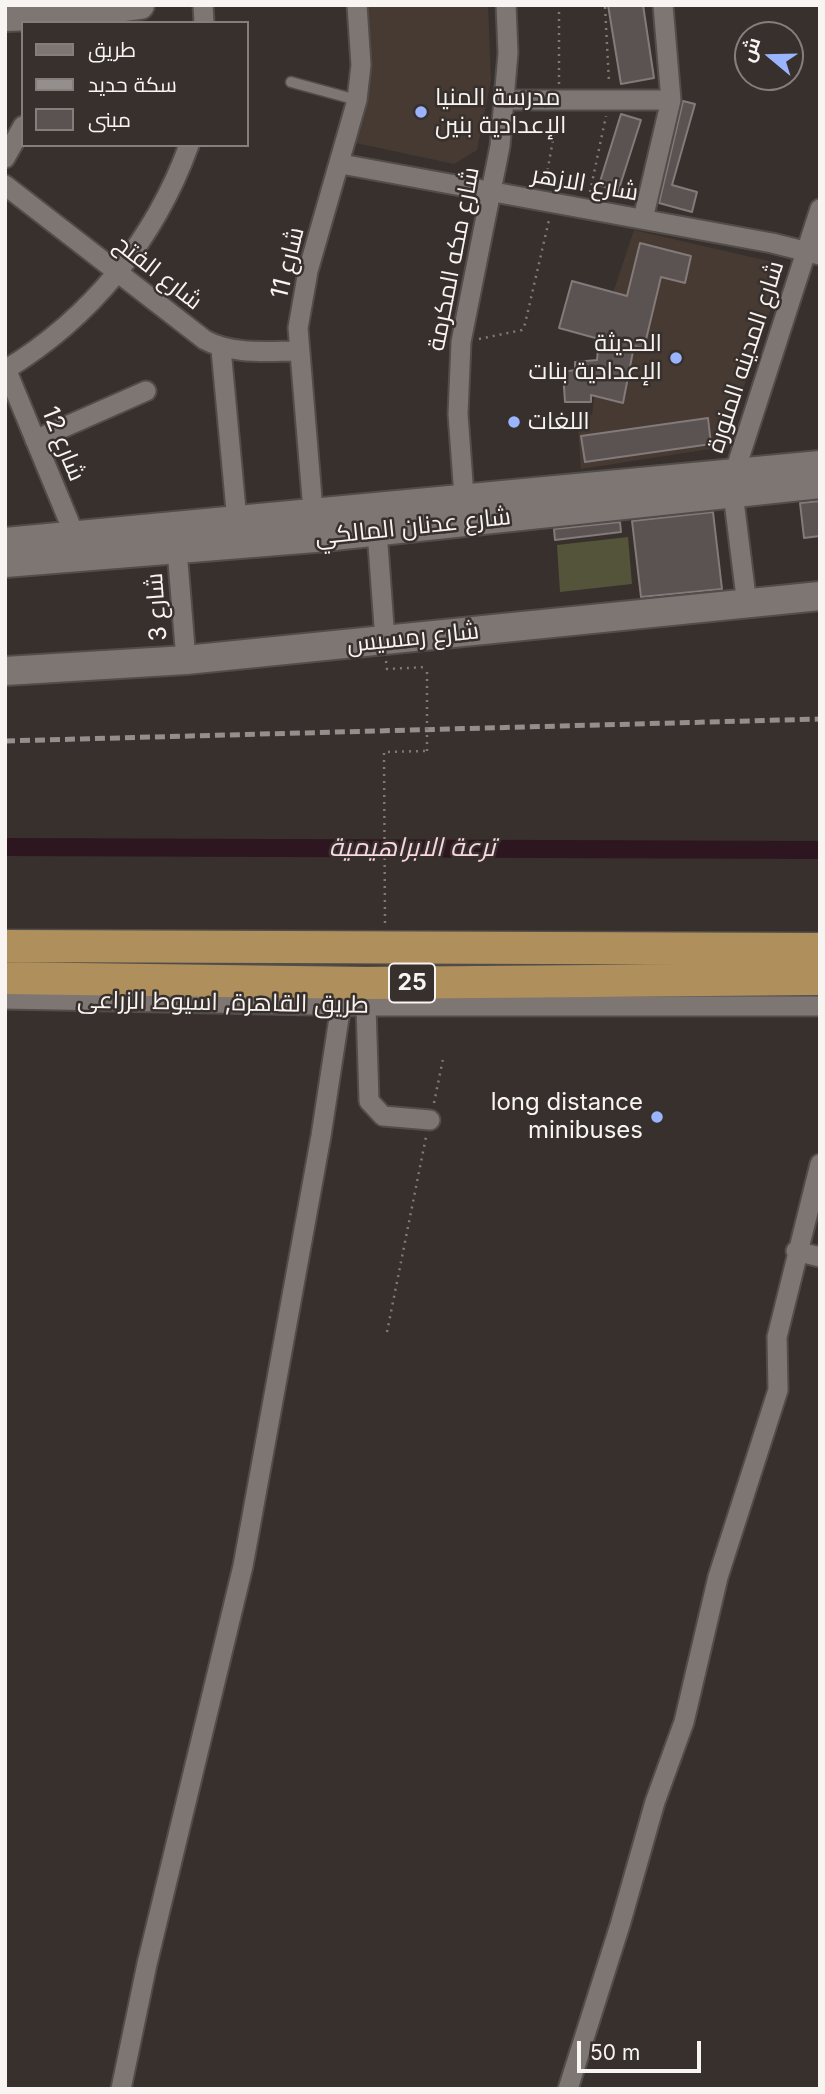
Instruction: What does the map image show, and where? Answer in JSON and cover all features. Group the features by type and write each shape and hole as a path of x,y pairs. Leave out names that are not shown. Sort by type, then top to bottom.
{"highway":[{"name":"25","path":"5,946 366,950 820,949"},
{"path":"358,998 366,950"},
{"name":"طريق القاهرة, اسيوط الزراعى","path":"5,978 358,998 820,979"}],"main road":[{"path":"5,17 49,20 140,5"},
{"name":"شارع عدنان المالكي","path":"5,563 177,550 314,526 734,482 820,465"},
{"name":"شارع عدنان المالكي","path":"734,482 820,484"},
{"name":"شارع عدنان المالكي","path":"5,542 237,521 377,531 465,510"},
{"name":"شارع رمسيس","path":"5,671 186,660 820,596"}],"street":[{"name":"شارع 11","path":"314,526 298,351 304,290 357,100 361,65 357,5"},
{"name":"شارع مكه المكرمة","path":"465,510 457,414 460,342 491,192 506,100 506,5"},
{"path":"643,219 671,100 663,5"},
{"path":"506,100 671,100"},
{"path":"5,158 21,130"},
{"path":"6,370 55,336 118,272 160,212 188,147"},
{"name":"شارع الازهر","path":"341,164 813,253"},
{"name":"شارع الفتح","path":"5,185 205,340 221,349"},
{"name":"شارع المدينه المنورة","path":"747,604 734,482 813,253 820,209"},
{"path":"237,521 221,349 298,351"},
{"name":"شارع 12","path":"6,370 75,536"},
{"path":"35,440 146,391"},
{"path":"377,531 385,640"},
{"name":"شارع 3","path":"177,550 186,660"},
{"path":"358,998 369,1101 383,1116 430,1120"},
{"path":"121,2089 147,1964 241,1576 321,1136 358,998"},
{"name":"طريق القاهرة, اسيوط الزراعى","path":"5,999 358,998 820,1006"},
{"path":"568,2089 620,1925 655,1801 684,1722 715,1587 778,1390 777,1338 796,1251 820,1164"},
{"path":"796,1251 820,1257"}],"lane":[{"path":"291,82 357,100"}],"path":[{"path":"460,342 522,330 553,203"},
{"path":"385,918 384,752 427,751 427,667 396,669"},
{"path":"387,1332 443,1059"}],"shaded area":[{"name":"مدرسة المنيا الإعدادية بنين","path":"368,5 488,5 491,81 477,150 454,164 351,142 367,74"},
{"name":"الحديثة الإعدادية بنات","path":"634,230 786,265 723,447 581,469 577,414 592,415 604,320"}],"green space":[{"path":"628,537 632,584 560,592 557,545"}],"building":[{"path":"608,5 643,5 654,78 621,84"},
{"path":"683,101 695,104 672,185 697,192 692,212 659,203"},
{"path":"621,114 641,120 618,192 599,185"},
{"path":"640,243 691,256 685,283 661,277 644,348 634,346 623,403 591,395 591,402 565,402 563,372 575,370 575,362 597,360 599,339 559,328 572,281 627,296"},
{"path":"708,418 711,444 585,462 581,436"},
{"path":"820,501 820,536 804,538 800,503"},
{"path":"713,512 722,589 641,597 632,521"},
{"path":"620,522 621,532 555,540 554,529"}],"waterway":[{"name":"ترعة الابراهيمية","path":"5,847 820,850"}],"railway":[{"path":"5,741 820,719"}],"place":[{"name":"مدرسة المنيا الإعدادية بنين","path":"421,112"},
{"name":"الحديثة الإعدادية بنات","path":"676,358"},
{"name":"اللغات","path":"514,422"},
{"name":"long distance minibuses","path":"657,1117"}]}
